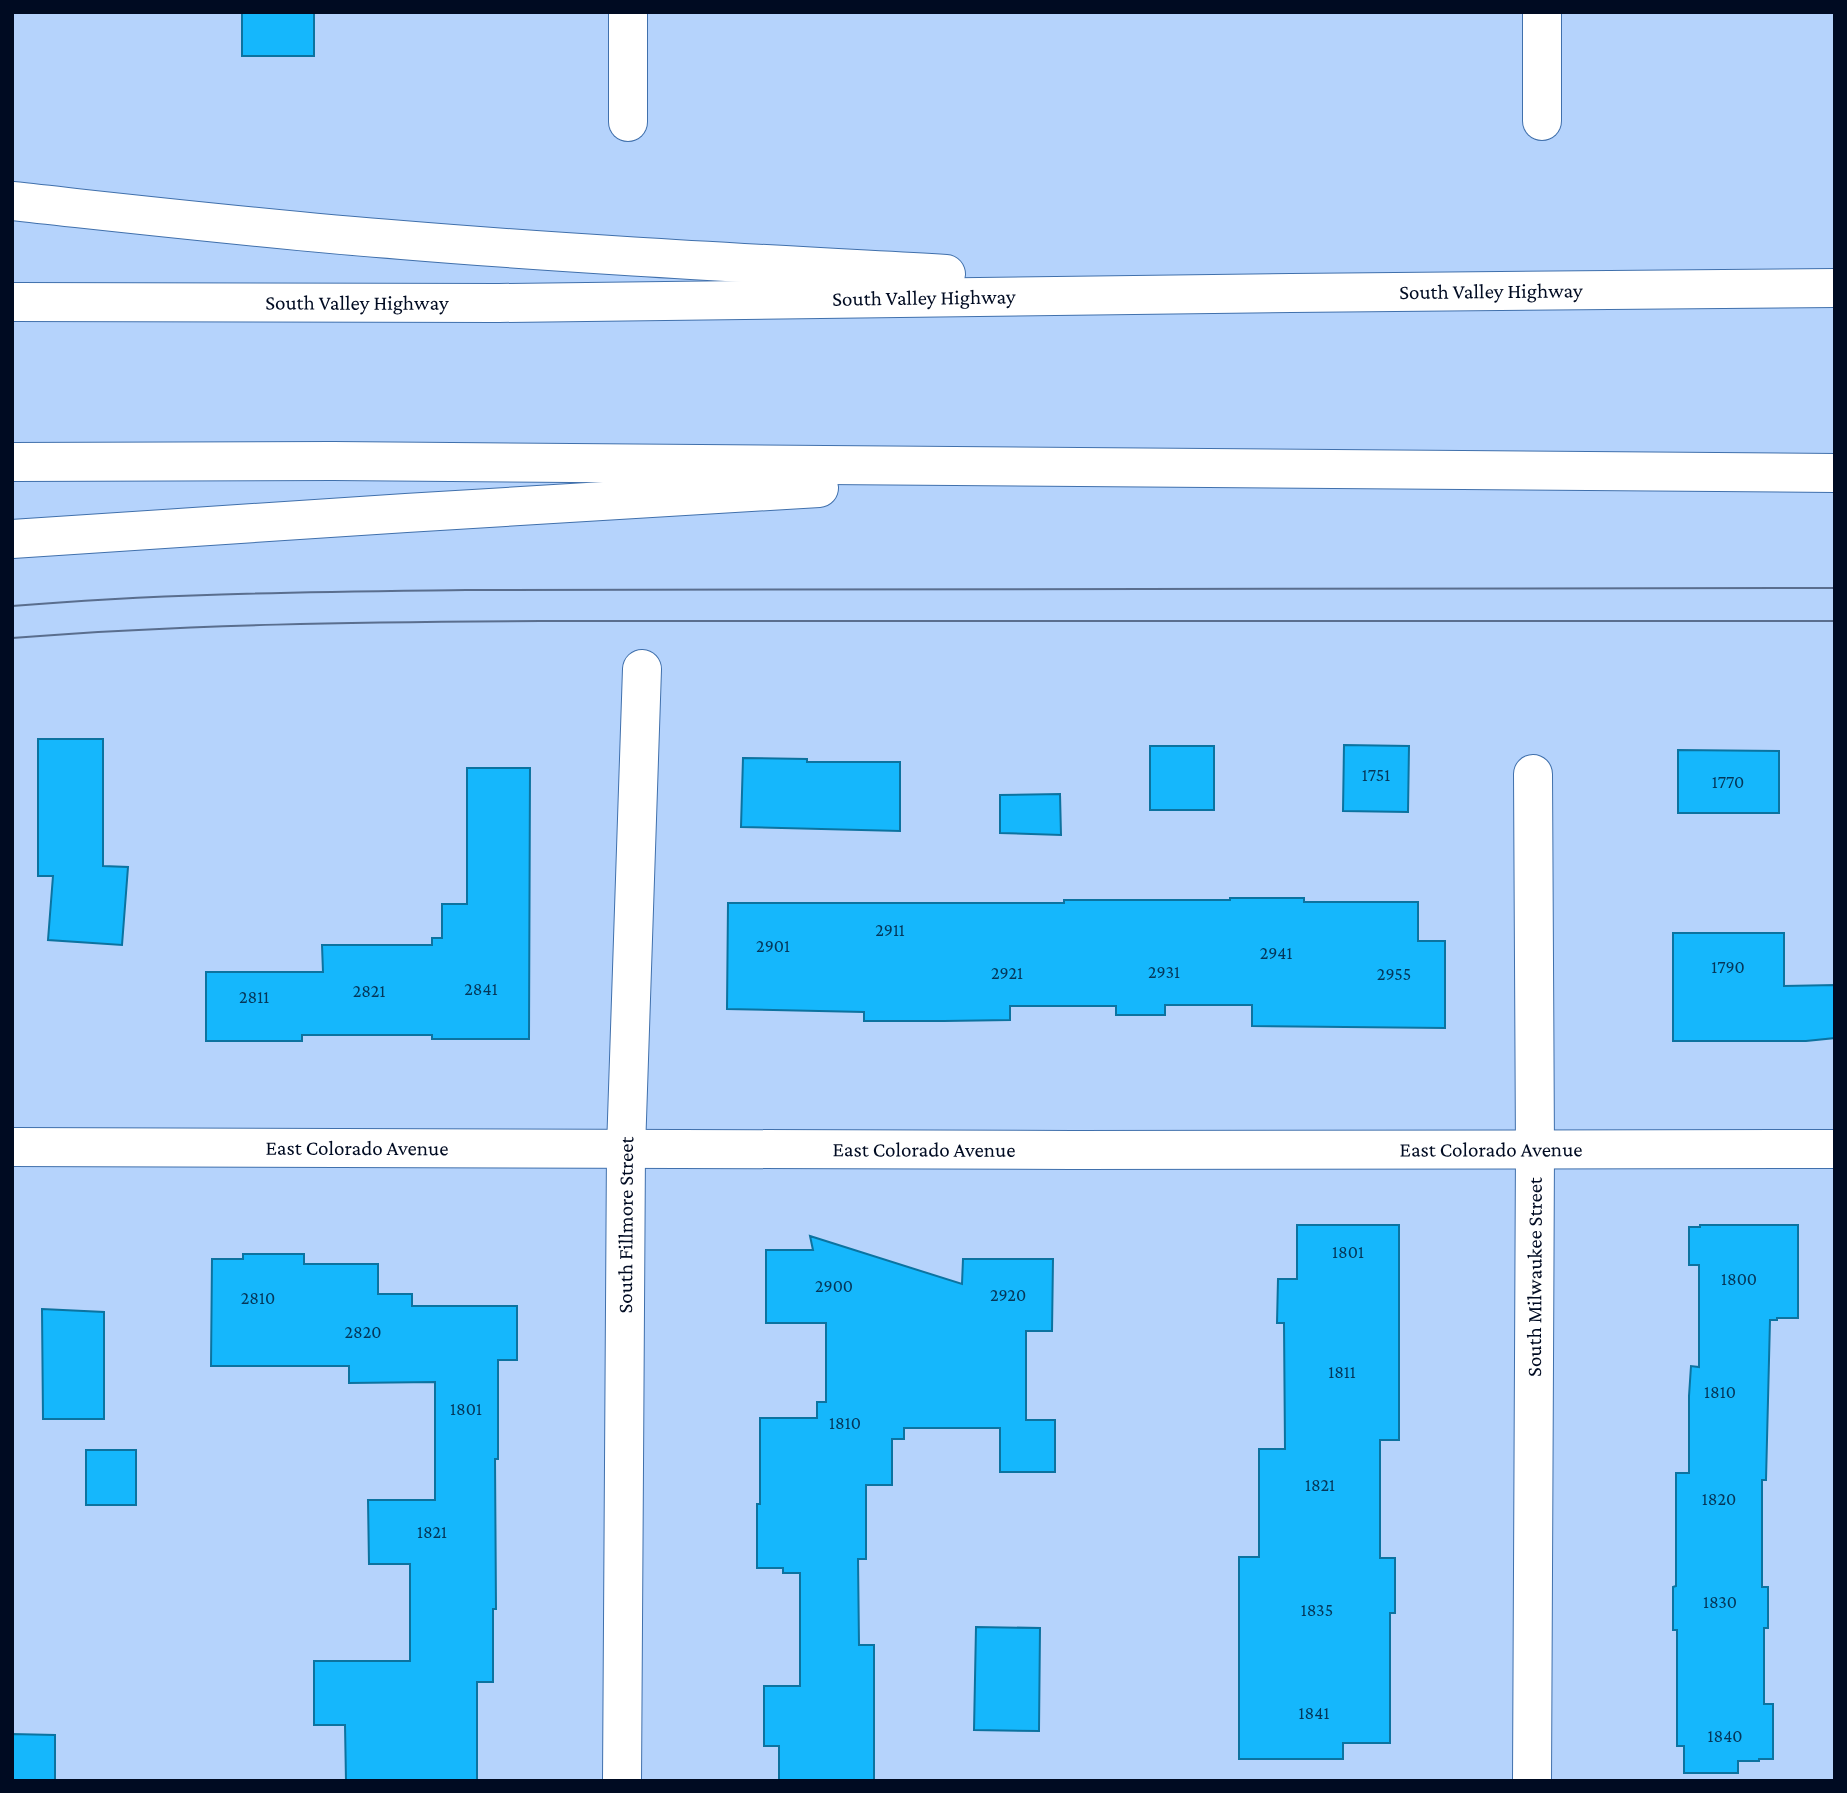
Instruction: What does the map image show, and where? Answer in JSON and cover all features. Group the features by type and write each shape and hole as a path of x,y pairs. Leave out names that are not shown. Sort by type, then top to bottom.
{"main road":[{"path":"628,12 628,122"},
{"path":"1542,12 1542,121"},
{"path":"12,201 234,225 632,257 1291,293"},
{"name":"South Valley Highway","path":"12,302 499,303 1835,288"},
{"path":"12,462 346,461 1835,473"},
{"path":"12,539 1170,467"},
{"name":"South Fillmore Street","path":"622,1781 626,1149 642,669"},
{"name":"South Milwaukee Street","path":"1532,1781 1535,1150 1533,774"},
{"name":"East Colorado Avenue","path":"12,1147 1835,1149"}],"building":[{"path":"242,12 314,12 314,56 242,56"},
{"path":"38,739 103,739 103,866 128,867 122,945 48,940 53,876 38,876"},
{"path":"1344,745 1409,746 1408,812 1343,811"},
{"path":"1150,746 1214,746 1214,810 1150,810"},
{"path":"1678,750 1779,751 1779,813 1678,813"},
{"path":"743,758 807,759 807,762 900,762 900,831 741,827"},
{"path":"467,768 530,768 529,1039 432,1039 432,1035 302,1035 302,1041 206,1041 206,972 323,972 322,945 432,945 432,938 442,938 442,904 467,904"},
{"path":"1060,794 1061,835 1000,833 1000,795"},
{"path":"1304,898 1304,902 1418,902 1418,941 1445,941 1445,1028 1252,1026 1252,1005 1165,1005 1165,1015 1116,1015 1116,1006 1010,1006 1010,1020 944,1021 864,1021 864,1012 727,1009 728,903 1064,903 1064,900"},
{"path":"1673,933 1784,933 1784,986 1835,985 1835,1038 1806,1041 1673,1041"},
{"path":"1297,1225 1399,1225 1399,1440 1380,1440 1380,1558 1395,1558 1395,1613 1390,1613 1390,1743 1343,1743 1343,1759 1239,1759 1239,1557 1259,1557 1259,1449 1285,1449 1284,1323 1277,1323 1278,1279 1297,1279"},
{"path":"1798,1225 1798,1318 1770,1320 1766,1480 1762,1480 1762,1587 1768,1587 1768,1628 1764,1628 1764,1704 1773,1704 1773,1759 1738,1761 1738,1773 1684,1773 1684,1746 1677,1746 1677,1630 1673,1630 1673,1587 1676,1586 1676,1473 1689,1473 1691,1366 1699,1367 1699,1265 1689,1265 1689,1227"},
{"path":"810,1236 962,1284 963,1259 1053,1259 1052,1331 1026,1331 1026,1420 1055,1420 1055,1472 1000,1472 1000,1428 904,1428 904,1439 892,1439 892,1485 866,1485 866,1559 858,1559 859,1645 874,1645 874,1781 779,1781 779,1746 764,1746 764,1686 800,1686 800,1573 783,1573 783,1568 757,1568 760,1418 817,1418 817,1402 826,1402 826,1323 766,1323 766,1250 813,1250"},
{"path":"243,1254 304,1254 304,1264 378,1264 378,1294 412,1294 412,1306 517,1306 517,1360 498,1360 493,1682 477,1682 477,1781 346,1781 345,1725 314,1725 314,1661 410,1661 410,1564 369,1564 368,1500 435,1500 435,1382 349,1383 349,1366 211,1366 212,1259 243,1259"},
{"path":"42,1309 104,1312 104,1419 43,1419"},
{"path":"86,1450 136,1450 136,1505 86,1505"},
{"path":"976,1627 1040,1628 1039,1731 974,1730"},
{"path":"12,1734 55,1735 55,1780 12,1780"}],"tram line":[{"path":"12,606 182,596 466,590 1835,588"},
{"path":"12,638 210,627 475,621 1835,621"}]}
